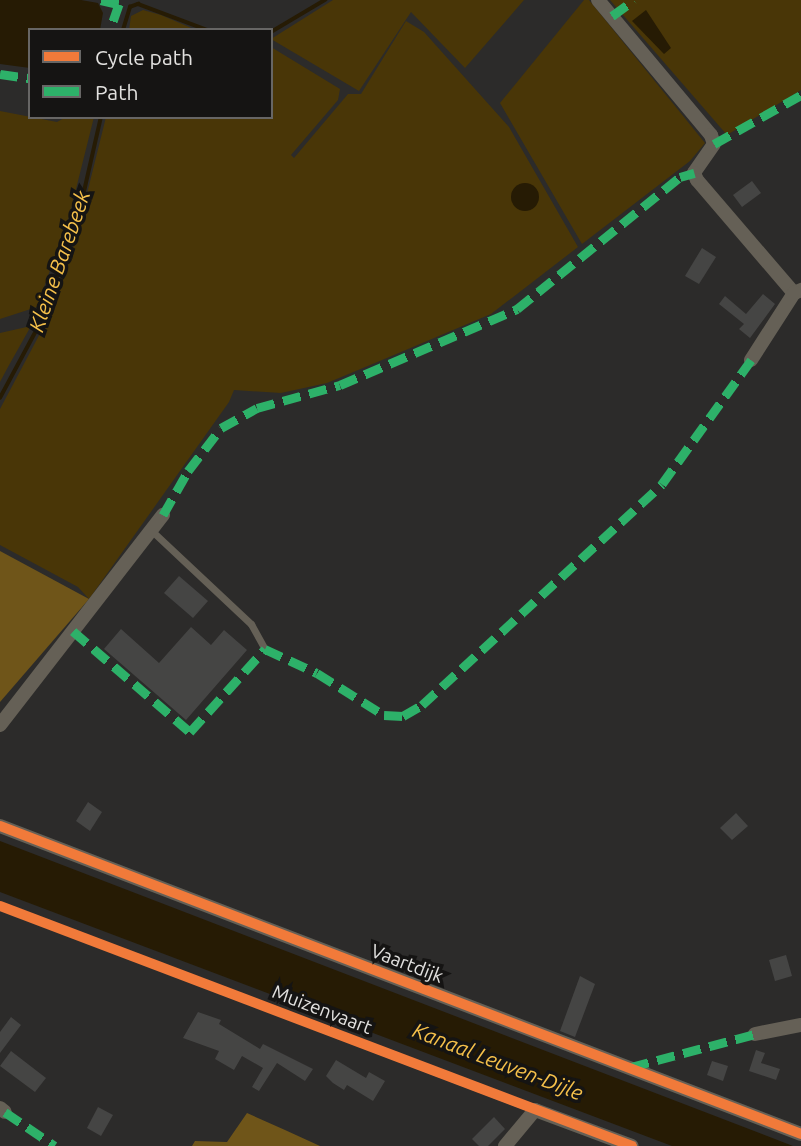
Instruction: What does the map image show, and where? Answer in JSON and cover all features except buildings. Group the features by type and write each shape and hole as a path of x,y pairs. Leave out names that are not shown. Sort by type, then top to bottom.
{"street":[{"path":"598,0 711,135 714,144 694,173 697,180 798,291 751,360"},
{"path":"0,726 163,515"},
{"name":"Vaartdijk","path":"0,826 801,1135"},
{"path":"755,1034 801,1025"},
{"path":"505,1146 535,1110"},
{"name":"Muizenvaart","path":"535,1110 632,1146"}],"lane":[{"path":"152,531 251,624 265,649"},
{"name":"Muizenvaart","path":"0,906 535,1110"}],"shaded area":[{"path":"333,0 524,0 465,68 411,12 359,91 273,38"},
{"path":"584,0 589,0 705,143 690,161 582,244 500,103"},
{"path":"610,0 801,0 801,90 727,135"},
{"path":"143,10 191,28 129,28 131,16"},
{"path":"406,21 424,32 509,127 578,247 491,314 327,383 281,393 234,390 229,402 89,599 78,587 0,545 0,409 44,326 75,242 106,119 273,119 273,48 340,89 338,100 291,155 294,158 348,94 361,94"},
{"path":"0,111 28,116 28,119 57,122 62,119 94,119 69,217 37,307 0,319"},
{"path":"31,326 8,367 0,382 0,333"},
{"path":"0,551 89,599 0,702"},
{"path":"247,1113 320,1146 192,1146 195,1141 227,1142"}],"water":[{"path":"0,0 81,0 98,3 103,13 100,28 28,28 28,68 0,64"},
{"path":"646,10 671,48 664,54 632,21"},
{"path":"525,183 535,187 539,197 535,207 525,211 515,207 511,197 515,187"},
{"name":"Kanaal Leuven-Dijle","path":"0,841 793,1146 672,1146 0,892"}],"waterway":[{"name":"Kleine Barebeek","path":"273,31 325,0"},
{"name":"Kleine Barebeek","path":"124,28 130,7 138,4 202,28"},
{"name":"Kleine Barebeek","path":"0,398 36,331 58,274 83,196 101,119"}],"marked path":[{"path":"101,0 119,4 111,28"},
{"path":"612,16 634,0"},
{"path":"0,74 28,78"},
{"path":"714,144 801,95"},
{"path":"163,515 188,471 221,428 257,408 340,385 517,309 680,177 694,173"},
{"path":"73,631 190,732 265,649 317,673 384,715 403,716 422,705 662,484 751,360"},
{"path":"631,1067 755,1034"},
{"path":"5,1112 55,1146"}],"cycle path":[{"path":"0,826 801,1134"},
{"path":"0,906 632,1146"}]}
